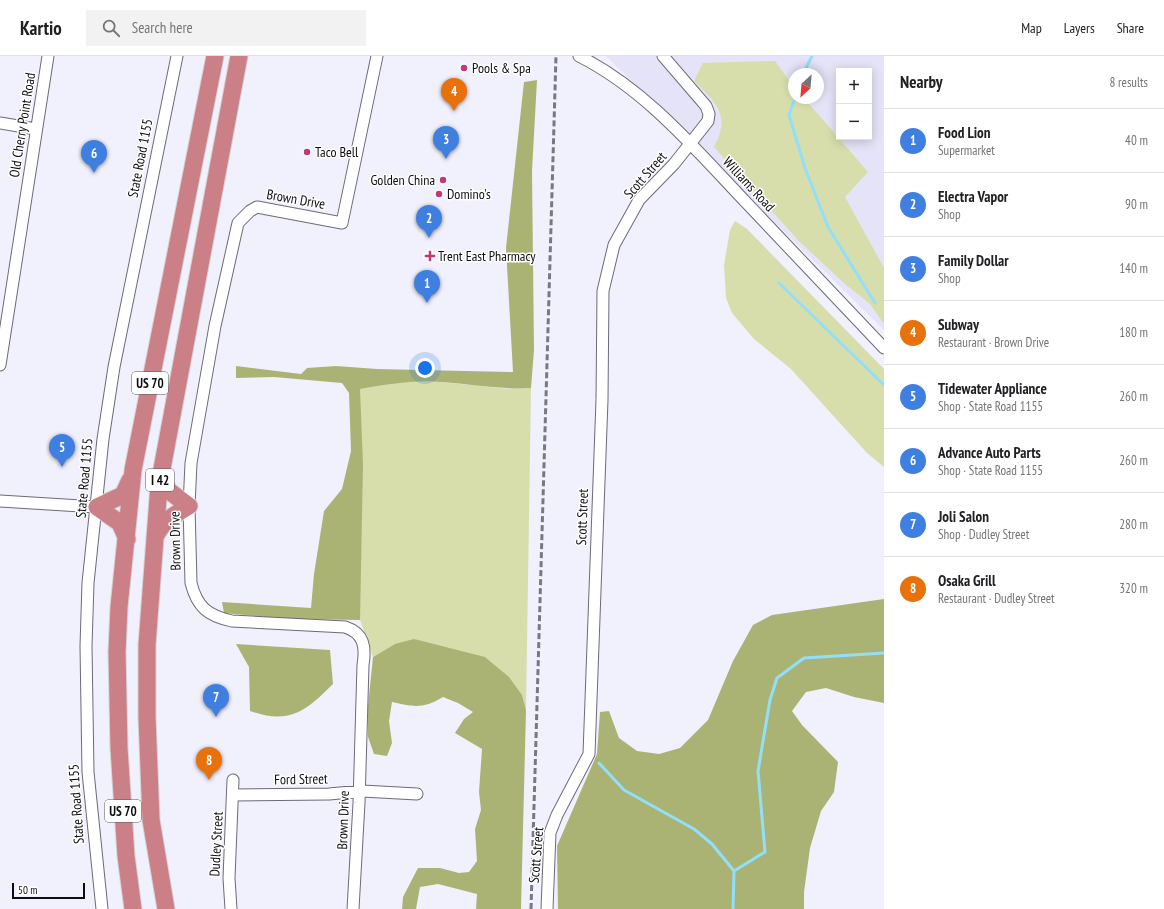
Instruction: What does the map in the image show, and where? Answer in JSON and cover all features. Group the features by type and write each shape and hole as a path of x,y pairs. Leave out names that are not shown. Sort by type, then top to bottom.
{"highway":[{"name":"US 70","path":"133,909 126,856 118,690 119,607 133,470 215,56"},
{"name":"I 42","path":"166,909 151,820 147,716 148,645 160,477 239,56"},
{"path":"97,507 123,495 130,483 133,470"},
{"path":"155,538 161,527 169,518 189,506 168,490 160,477"},
{"path":"97,507 120,523 127,539"}],"street":[{"name":"Old Cherry Point Road","path":"0,365 48,56"},
{"name":"State Road 1155","path":"102,909 92,825 86,720 88,583 103,439 114,367 176,56"},
{"name":"Brown Drive","path":"353,909 359,792 363,665 365,654 362,639 352,629 345,627 232,621 219,618 208,613 197,600 191,583 189,506 191,462 200,406 238,223 244,216 257,207 342,223 377,56"},
{"name":"Williams Road","path":"579,56 614,77 636,93 689,143 884,348"},
{"name":"Scott Street","path":"547,909 550,833 557,815 589,754 602,400 603,291 614,245 639,200 674,164 689,143 708,121 709,114 706,106 663,56"},
{"path":"0,123 36,129"},
{"path":"0,501 97,507"},
{"name":"Dudley Street","path":"231,909 229,878 233,780"},
{"name":"Ford Street","path":"233,795 329,794 359,792 417,794"}],"shaded area":[{"path":"606,56 884,56 884,330"}],"green space":[{"path":"775,61 788,79 788,104 809,104 836,135 836,140 840,140 868,172 845,197 884,268 884,324 870,304 845,284 798,240 714,147 719,136 721,126 719,111 715,104 694,81 703,63"},
{"path":"537,80 532,171 534,350 531,388 509,388 442,382 411,382 360,389 363,465 360,620 287,619 224,613 222,602 311,608 314,574 324,511 342,489 351,451 349,393 342,383 274,377 236,378 236,366 301,374 307,368 336,366 377,369 513,372 506,248 524,82"},
{"path":"735,221 747,229 884,369 884,467 867,453 791,369 754,339 732,313 726,298 724,265 730,230"},
{"path":"396,382 441,382 510,389 531,388 526,710 522,695 395,644 373,657 360,620 360,389"},
{"path":"884,599 884,703 854,697 826,688 806,692 792,711 802,725 838,762 834,792 821,811 810,848 804,892 804,909 558,909 557,846 597,754 600,712 609,711 619,738 637,751 659,754 680,748 708,720 733,661 753,625 772,615"},
{"path":"414,639 485,657 509,677 522,695 526,710 521,909 476,909 477,894 438,884 420,887 416,909 402,909 403,897 418,868 440,868 459,873 469,872 477,861 475,829 481,810 479,792 482,749 455,733 464,719 473,712 458,703 443,697 430,704 418,706 392,702 389,721 392,743 387,756 374,754 368,737 368,706 373,657 395,644"},
{"path":"236,644 330,650 333,684 314,702 296,713 286,716 276,716 264,715 250,711 249,667"}],"waterway":[{"path":"806,68 812,56"},
{"path":"793,104 789,115 805,168 828,227 875,303"},
{"path":"779,283 884,385"},
{"path":"733,909 734,871 765,852 758,771 770,700 777,678 804,658 884,653"},
{"path":"599,763 624,790 694,829 712,844 734,871"}],"railway":[{"path":"531,909 556,56"}],"place":[{"name":"Pools & Spa","path":"464,68"},
{"name":"Subway","path":"454,111"},
{"name":"Taco Bell","path":"307,152"},
{"name":"Family Dollar","path":"446,159"},
{"name":"Advance Auto Parts","path":"94,173"},
{"name":"Golden China","path":"443,180"},
{"name":"Domino's","path":"439,194"},
{"name":"Electra Vapor","path":"429,238"},
{"name":"Trent East Pharmacy","path":"430,256"},
{"name":"Food Lion","path":"427,303"},
{"name":"Tidewater Appliance","path":"62,467"},
{"name":"Joli Salon","path":"216,717"},
{"name":"Osaka Grill","path":"209,780"}]}
